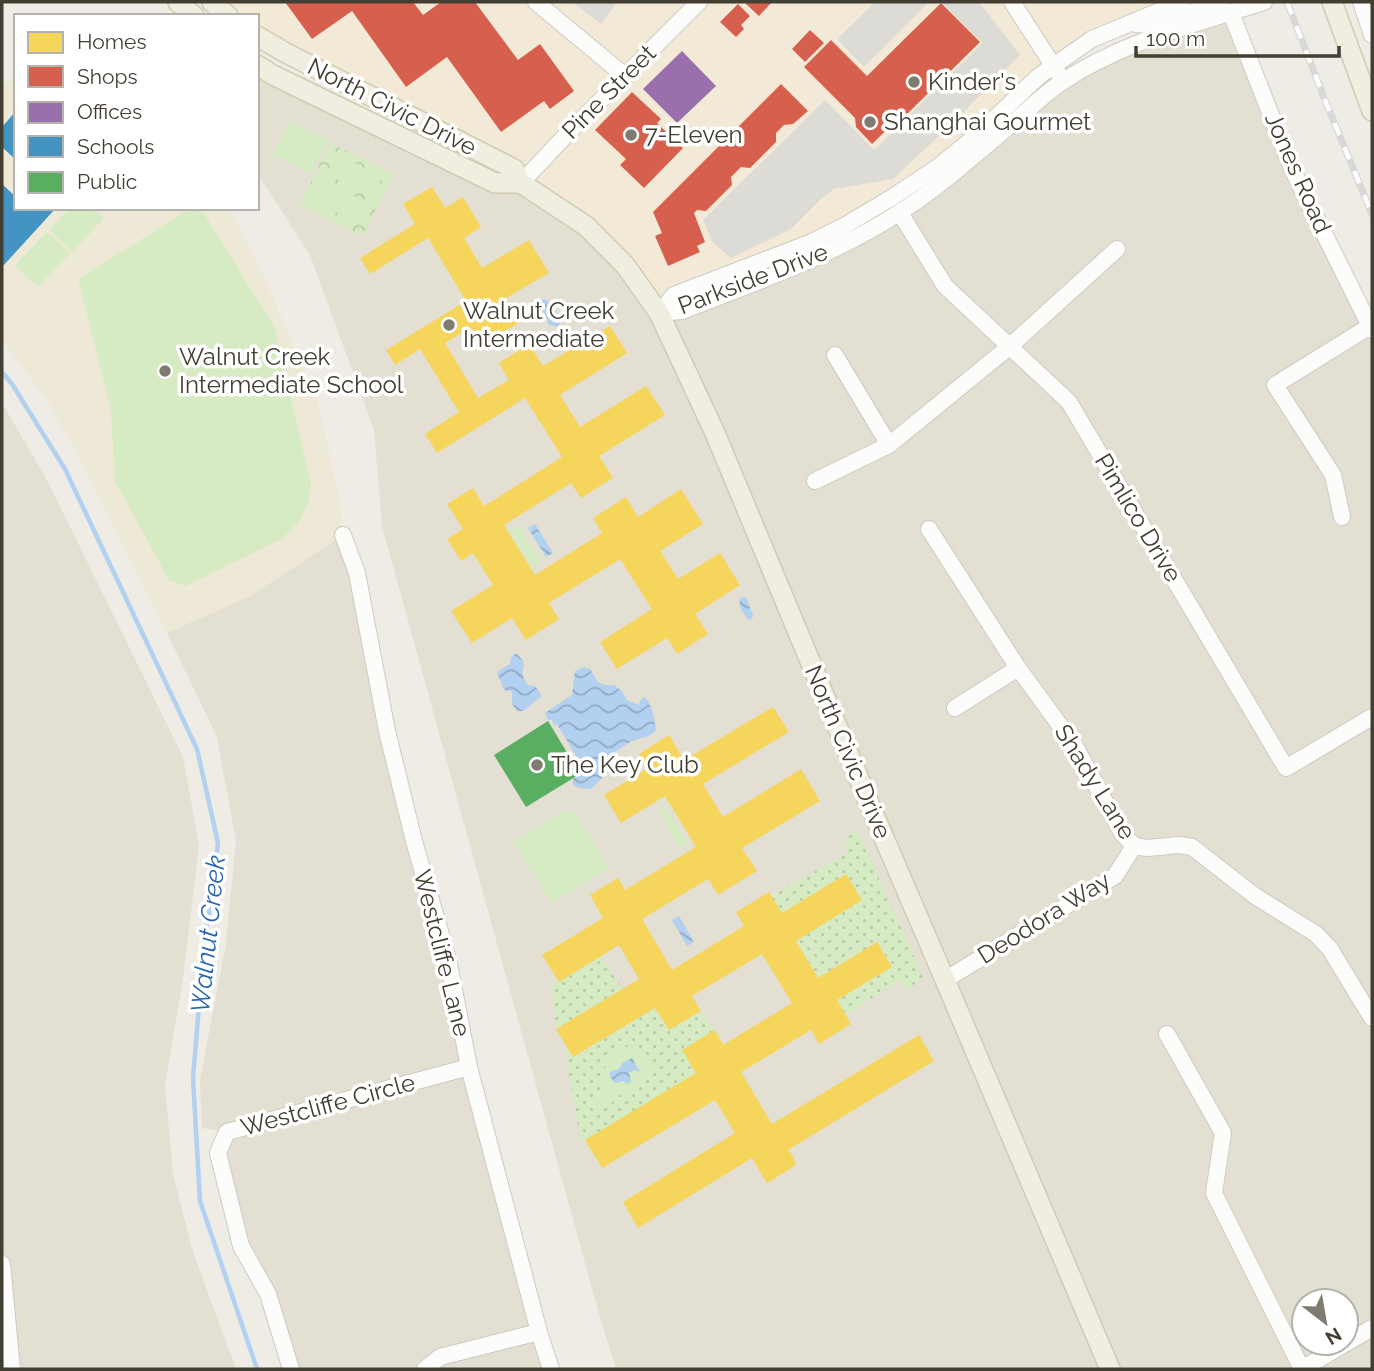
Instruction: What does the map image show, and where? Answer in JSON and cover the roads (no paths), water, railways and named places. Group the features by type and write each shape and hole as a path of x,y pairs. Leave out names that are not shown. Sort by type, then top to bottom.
{"main road":[{"path":"178,2 192,14"},
{"path":"212,2 226,14"},
{"path":"1332,2 1372,111"},
{"name":"North Civic Drive","path":"259,37 514,169 521,183 586,226 625,265 659,313 715,433 1110,1369"},
{"name":"North Civic Drive","path":"259,66 495,183 521,183"}],"street":[{"path":"536,2 625,76"},
{"name":"Pine Street","path":"521,183 699,2"},
{"path":"1012,2 1063,81"},
{"name":"Parkside Drive","path":"659,313 674,295 812,242 891,198 938,167 977,135 1039,75 1053,65 1092,39 1181,2"},
{"name":"Parkside Drive","path":"659,313 682,311 818,257 900,213 949,177 1063,81 1093,64 1134,44 1234,7 1264,2"},
{"path":"1361,2 1372,35"},
{"path":"1123,24 1153,24 1189,12 1234,7"},
{"name":"Jones Road","path":"1234,7 1293,171 1371,328"},
{"name":"Pimlico Drive","path":"900,213 945,286 1069,402 1286,768 1372,717"},
{"path":"815,481 889,445 1009,347 1117,249"},
{"path":"1342,517 1333,475 1275,385 1371,328"},
{"path":"835,355 889,445"},
{"name":"Shady Lane","path":"929,529 1018,668 1075,746 1122,833 1134,846 1192,847 1255,896 1316,934 1330,949 1372,1018"},
{"name":"Westcliffe Lane","path":"343,535 357,573 387,731 414,841 449,959 469,1067 551,1369"},
{"path":"955,708 1018,668"},
{"name":"Deodora Way","path":"945,980 1115,876 1134,846"},
{"path":"1167,1034 1223,1133 1214,1193 1302,1369 1372,1328"},
{"name":"Westcliffe Circle","path":"291,1369 268,1294 241,1246 218,1153 227,1132 469,1067"},
{"path":"2,1264 12,1369"},
{"path":"425,1369 440,1357 539,1332"}],"water":[{"path":"541,299 547,300 557,314 560,323 557,326 549,325 545,314 538,313 535,308"},
{"path":"535,524 553,553 546,557 528,528"},
{"path":"746,597 753,615 749,620 740,605 740,598"},
{"path":"514,654 523,661 523,676 528,685 535,686 542,696 523,711 517,711 512,704 512,691 504,690 497,672 510,664"},
{"path":"584,667 590,669 598,682 614,685 622,691 627,700 639,705 640,700 645,697 651,708 656,730 651,735 616,751 606,772 591,789 573,785 573,779 583,771 581,764 557,724 554,725 552,720 548,720 545,713 572,695 575,671"},
{"path":"679,916 694,942 687,946 672,920"},
{"path":"632,1058 640,1072 634,1070 629,1073 631,1081 627,1084 613,1081 610,1072 619,1069 622,1063"}],"waterway":[{"name":"Walnut Creek","path":"2,372 65,469 197,749 218,843 203,958 193,1078 200,1201 257,1369"}],"railway":[{"path":"1287,2 1372,214"}],"place":[{"name":"Kinder's","path":"914,82"},
{"name":"Shanghai Gourmet","path":"870,122"},
{"name":"7-Eleven","path":"631,135"},
{"name":"Walnut Creek Intermediate","path":"449,325"},
{"name":"Walnut Creek Intermediate School","path":"165,371"},
{"name":"The Key Club","path":"537,765"}]}
